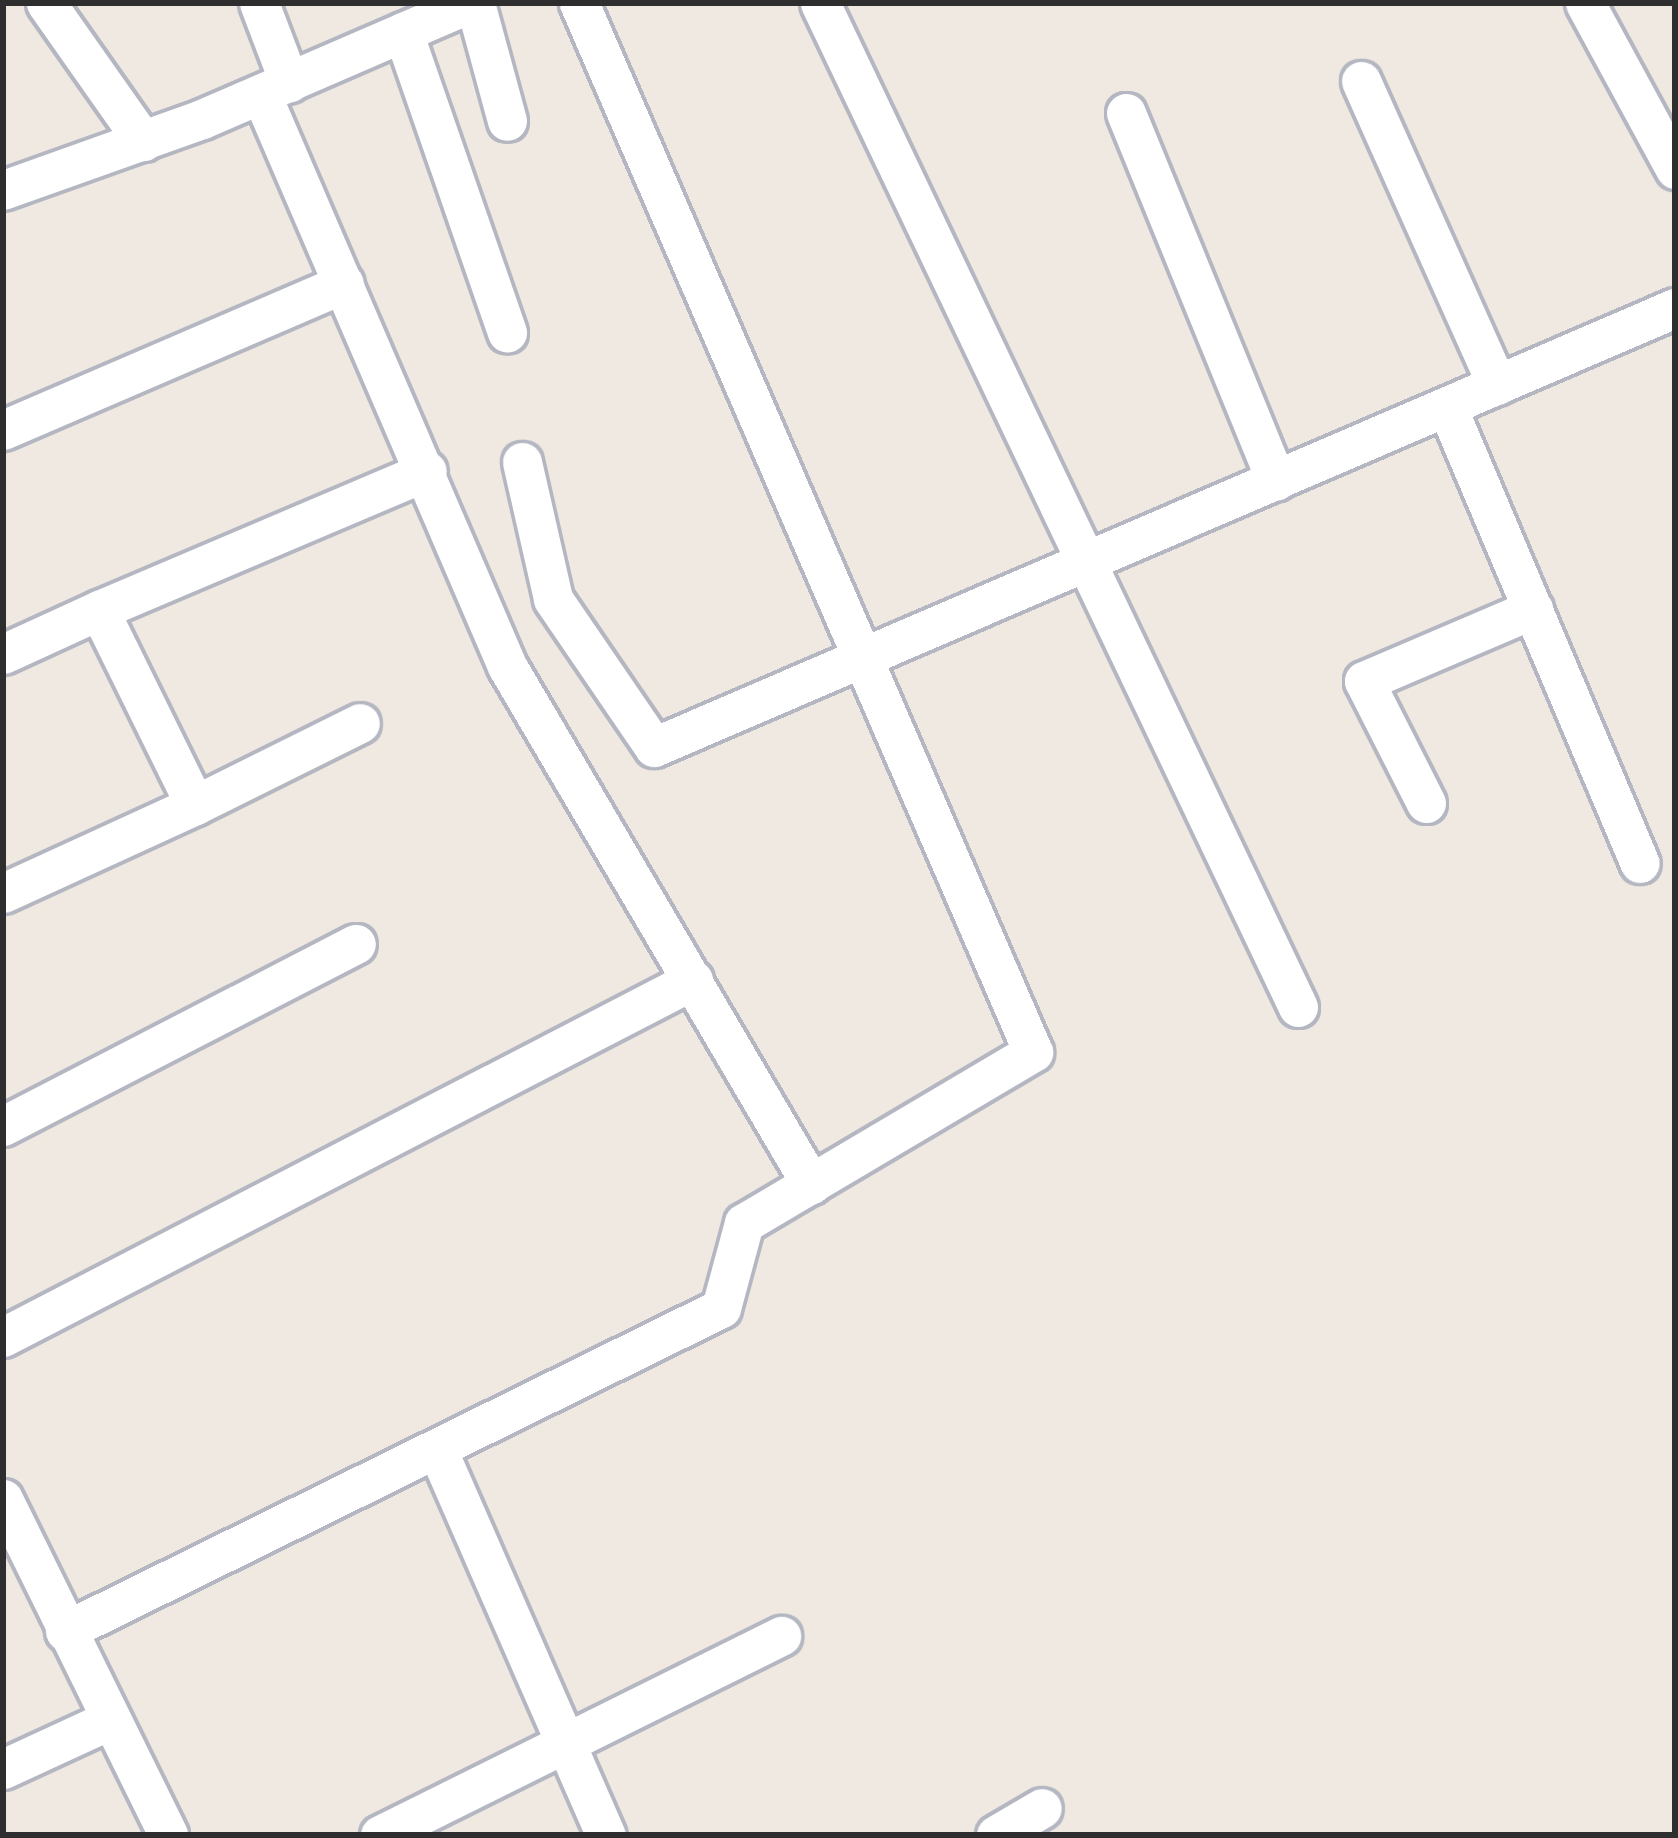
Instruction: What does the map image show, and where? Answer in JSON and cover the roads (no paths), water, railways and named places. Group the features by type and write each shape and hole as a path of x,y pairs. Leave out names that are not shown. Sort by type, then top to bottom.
{"street":[{"path":"46,3 143,140"},
{"path":"259,3 275,88 344,284 506,666 811,1184"},
{"path":"3,190 275,88 472,3 507,121"},
{"path":"65,1631 721,1309 744,1222 1033,1052 579,3"},
{"path":"820,3 1091,560 1298,1007"},
{"path":"1585,3 1663,117 1675,169"},
{"path":"403,32 507,333"},
{"path":"1361,81 1498,385"},
{"path":"1126,113 1276,481"},
{"path":"3,430 344,284"},
{"path":"522,462 553,599 655,747 1675,308"},
{"path":"1448,407 1640,863"},
{"path":"3,654 427,471"},
{"path":"99,610 195,805"},
{"path":"1426,803 1364,681 1533,610"},
{"path":"3,893 360,724"},
{"path":"3,1126 356,944"},
{"path":"3,1337 693,980"},
{"path":"437,1449 606,1835"},
{"path":"3,1499 12,1544 65,1631 168,1835"},
{"path":"380,1835 781,1636"},
{"path":"3,1769 109,1720"},
{"path":"996,1835 1042,1808"}]}
